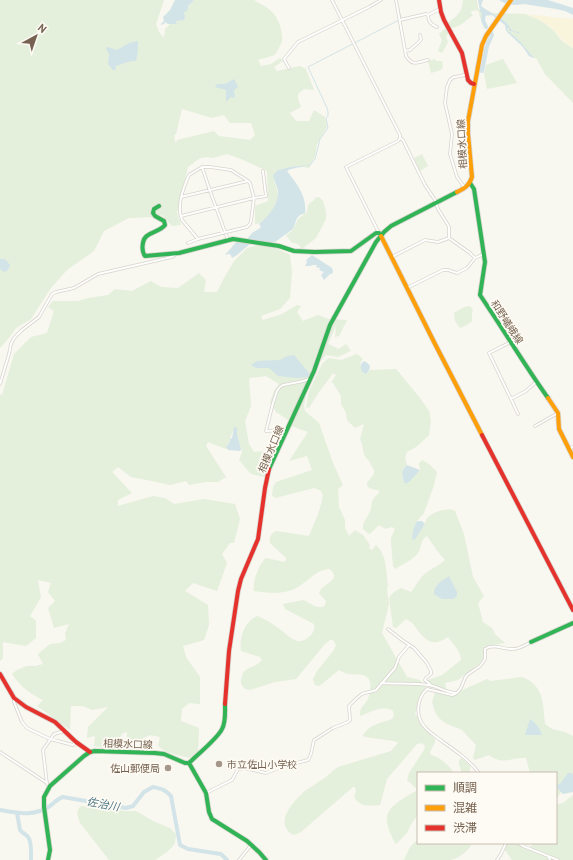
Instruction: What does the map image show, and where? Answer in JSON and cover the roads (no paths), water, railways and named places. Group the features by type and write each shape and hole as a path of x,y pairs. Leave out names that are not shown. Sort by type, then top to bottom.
{"main road":[{"path":"439,0 441,14 463,56 469,83 474,84"},
{"name":"相模水口線","path":"49,785 90,752 94,751 164,754 185,763 189,763 218,736 222,730 224,724 229,651 238,591 258,539 268,473 275,454 310,379 330,325 380,234 391,226 470,184 472,177 468,121 482,45 493,24 511,0"},
{"name":"和野嶬峨線","path":"470,184 474,189 485,262 480,295 536,382 558,413 559,429 571,448 573,456"},
{"path":"159,206 154,209 153,213 155,216 164,221 165,225 162,229 149,234 144,238 142,245 145,256 179,253 233,239 279,246 294,251 347,252 376,233 380,234 434,342 573,610"},
{"path":"532,642 573,624"},
{"path":"0,674 14,698 26,707 55,722 76,742 90,752"},
{"path":"189,763 206,793 209,812 212,819 251,845 266,860"},
{"path":"48,860 50,850 44,810 44,797 49,785"}],"street":[{"path":"332,0 400,135 400,138 403,140 425,185 449,227 449,238"},
{"path":"289,68 284,59 296,44 381,0"},
{"path":"396,0 406,56 412,62 418,63 428,60"},
{"path":"400,20 426,14 428,15 440,9"},
{"path":"428,15 430,23 437,27"},
{"path":"405,52 410,50 420,41 420,35"},
{"path":"465,188 457,177 450,154 452,134 446,103 447,87 450,80 454,77 467,74"},
{"path":"380,234 346,167 398,141 400,138"},
{"path":"188,243 198,239 247,227 249,225 251,221 254,198 250,183 248,181 231,170 210,166 202,167 189,175 179,207 182,220 198,239"},
{"path":"202,167 228,240"},
{"path":"181,216 266,196 263,171"},
{"path":"181,197 248,181"},
{"path":"392,257 424,240 438,242 449,238"},
{"path":"449,238 476,258"},
{"path":"0,384 14,338 39,317 52,294 74,288 98,274 172,257 179,253"},
{"path":"407,288 443,270 457,273 468,268 476,258 484,254"},
{"path":"511,342 489,353 518,414"},
{"path":"286,430 266,431 269,414 277,391 283,385 310,379"},
{"path":"511,399 526,391 536,382"},
{"path":"535,426 558,413"},
{"path":"388,629 414,648 427,663 431,671 425,680 430,686"},
{"path":"477,772 466,759 436,737 424,726 418,713 423,694 427,689 452,695 457,693 467,675 480,666 483,662 487,648 494,647 512,650 532,642"},
{"path":"206,793 232,780 238,769 244,768 266,772 308,760 311,757 311,750 314,740 333,728 350,720 349,706 358,696 374,692 395,668 399,658 409,645"},
{"path":"381,683 430,686 440,688 451,693 457,693"},
{"path":"14,698 14,702 24,725 50,739 73,745 76,742"},
{"path":"49,785 43,753 45,747 54,734 64,730"},
{"path":"0,752 49,785"},
{"path":"497,860 506,844"},
{"path":"520,844 558,860"},
{"path":"239,860 251,845"},
{"path":"548,856 550,860"}],"waterway":[{"path":"309,166 315,159 320,139 328,128 326,118 328,116 328,112 308,67 399,20 401,18 397,1"},
{"path":"483,10 483,20 486,27"},
{"path":"482,71 487,46 492,35 491,33"},
{"name":"佐治川","path":"0,810 25,813 38,812 63,797 126,808 133,806 144,792 153,787 161,789 171,796 180,845 188,849 221,854 227,860"},
{"path":"17,813 20,830 27,836 30,842 31,860"}],"place":[{"name":"市立佐山小学校","path":"219,764"},
{"name":"佐山郵便局","path":"168,768"}]}
